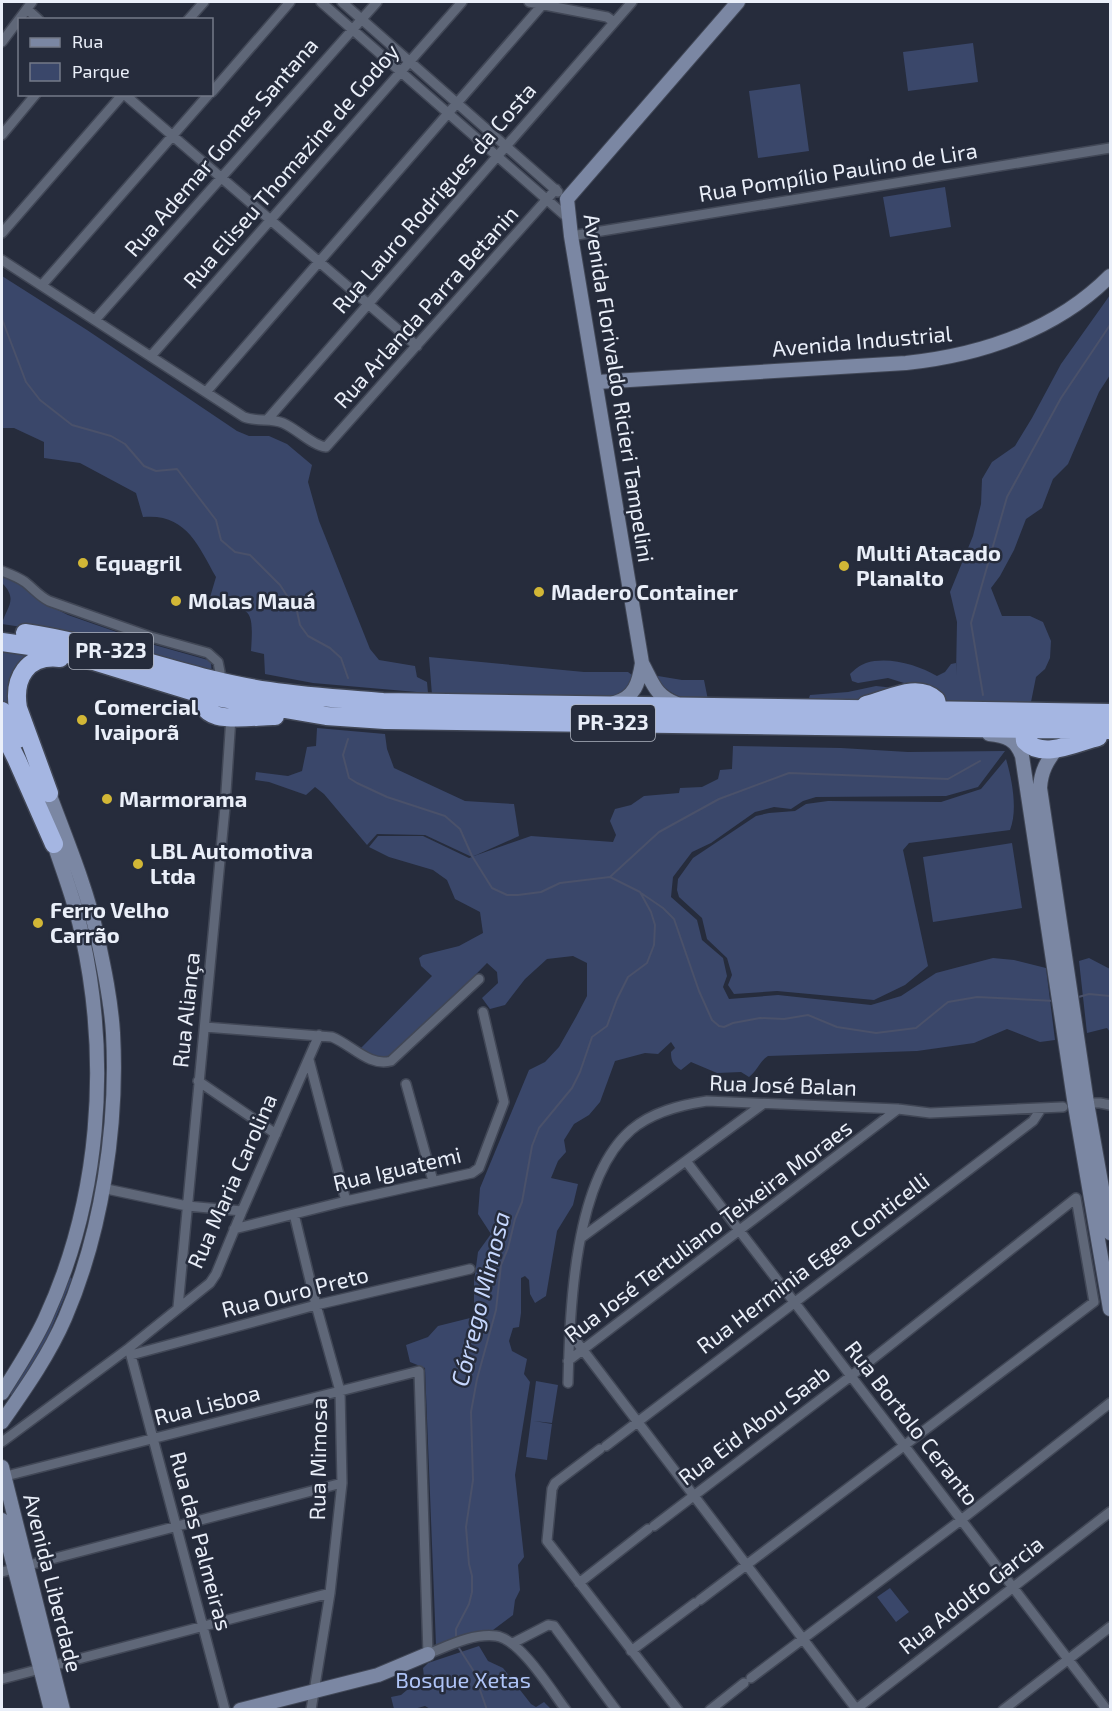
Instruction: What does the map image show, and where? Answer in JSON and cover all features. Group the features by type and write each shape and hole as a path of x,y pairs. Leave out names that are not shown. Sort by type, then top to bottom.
{"highway":[{"name":"PR-323","path":"2,630 80,642 210,687 383,702 1110,713"},
{"name":"PR-323","path":"2,642 77,656 115,668 210,687 326,716 407,720 1110,732"},
{"path":"49,793 18,708 16,694 23,672 33,662 48,657 115,668"},
{"path":"210,687 202,702 205,710 217,717 326,716"},
{"path":"2,711 49,793"},
{"path":"901,727 929,723 937,718 939,712"},
{"path":"1110,713 1034,721 1026,725 1024,730 1025,741 1032,747 1048,750 1110,732"},
{"path":"2,730 54,844"},
{"path":"2,753 54,844"}],"street":[{"path":"190,18 204,2"},
{"path":"213,90 290,2"},
{"path":"321,2 569,219"},
{"path":"342,2 567,199"},
{"name":"Rua Ademar Gomes Santana","path":"95,320 377,2"},
{"name":"Rua Eliseu Thomazine de Godoy","path":"151,356 462,2"},
{"path":"529,2 607,17 614,22"},
{"name":"Rua Lauro Rodrigues da Costa","path":"267,420 632,2"},
{"name":"Avenida Florivaldo Ricieri Tampelini","path":"685,707 667,700 658,693 642,663 571,236 567,199 738,2"},
{"path":"206,392 543,4"},
{"path":"20,18 30,5 38,18"},
{"path":"2,42 18,21"},
{"path":"2,135 34,96"},
{"path":"2,233 122,96"},
{"path":"126,96 417,346"},
{"path":"42,285 207,96"},
{"name":"Rua Pompílio Paulino de Lira","path":"571,236 1110,148"},
{"name":"Rua Arlanda Parra Betanin","path":"267,420 285,424 322,447 331,444 556,189"},
{"path":"2,260 244,417 267,420"},
{"name":"Avenida Industrial","path":"597,382 906,363 944,358 1003,342 1049,322 1110,276"},
{"path":"2,571 27,584 40,597 49,601 151,637 208,653 218,662 220,672 210,687"},
{"name":"Avenida Florivaldo Ricieri Tampelini","path":"600,706 618,703 630,696 639,680 642,663"},
{"name":"Rua Aliança","path":"178,1306 225,807 231,717"},
{"path":"956,729 960,732 1002,735 1015,741 1022,756 1110,1233"},
{"path":"1057,748 1048,759 1041,774 1040,788 1075,1106 1108,1281 1110,1309"},
{"path":"2,1393 45,1320 66,1268 93,1155 96,1099 93,999 82,935 81,903 49,793"},
{"path":"2,1422 57,1335 82,1274 109,1148 113,1070 111,1014 101,954 54,844"},
{"path":"205,1027 320,1035 344,1042 374,1061 383,1063 391,1061 479,979"},
{"name":"Rua Iguatemi","path":"234,1229 472,1173 479,1168 504,1102 483,1012"},
{"name":"Rua Maria Carolina","path":"2,1442 130,1352 178,1306 210,1283 216,1274 320,1035"},
{"path":"309,1060 346,1201"},
{"path":"198,1081 276,1134"},
{"path":"406,1084 433,1181"},
{"path":"96,1099 112,1099"},
{"name":"Rua José Balan","path":"568,1383 572,1294 581,1238 604,1166 614,1149 632,1129 668,1109 707,1101 898,1109 930,1113 1063,1107"},
{"path":"1087,1103 1110,1105"},
{"path":"581,1238 763,1104"},
{"name":"Rua José Tertuliano Teixeira Moraes","path":"568,1361 898,1109"},
{"name":"Rua Herminia Egea Conticelli","path":"678,1710 547,1541 552,1489 555,1483 1033,1121 1041,1109"},
{"name":"Rua Bortolo Ceranto","path":"686,1161 1107,1710"},
{"path":"85,1196 101,1193 188,1206 242,1211"},
{"name":"Rua Eid Abou Saab","path":"579,1582 851,1376 1076,1198 1094,1302 905,1446"},
{"name":"Rua Mimosa","path":"294,1214 340,1391 342,1483 330,1593 311,1710"},
{"path":"66,1268 82,1274"},
{"name":"Rua Ouro Preto","path":"130,1352 470,1269"},
{"path":"570,1333 856,1709"},
{"name":"Rua das Palmeiras","path":"130,1352 225,1710"},
{"name":"Rua Lisboa","path":"2,1474 419,1371 428,1654"},
{"path":"710,1710 961,1520 1110,1403"},
{"path":"631,1651 905,1446"},
{"name":"Avenida Liberdade","path":"2,1474 14,1569"},
{"path":"14,1569 342,1483"},
{"name":"Rua Adolfo Garcia","path":"856,1709 1110,1512"},
{"name":"Avenida Liberdade","path":"2,1520 14,1569 46,1667 63,1710"},
{"path":"2,1679 330,1593"},
{"path":"513,1643 548,1625 554,1626 616,1710"},
{"path":"1003,1710 1110,1627"},
{"path":"240,1710 378,1675 456,1643 478,1637 496,1636 513,1643 566,1710"},
{"name":"Avenida Liberdade","path":"46,1667 51,1710"}],"green space":[{"path":"973,43 978,82 908,91 903,52"},
{"path":"800,84 809,151 758,158 749,91"},
{"path":"945,187 951,227 890,237 883,197"},
{"path":"2,276 237,431 249,436 269,436 287,444 312,465 308,482 319,521 370,649 379,660 415,666 417,677 427,682 428,693 313,683 265,674 264,654 251,651 252,625 247,612 233,607 208,604 216,577 189,534 170,520 143,517 136,493 80,463 44,458 44,442 14,428 2,428"},
{"path":"1110,295 1110,375 1099,392 1068,464 1053,479 1042,508 1026,519 1014,550 991,588 1002,616 1030,616 1043,622 1051,641 1050,658 1045,669 1036,677 1030,707 944,705 936,689 926,684 904,683 888,678 858,683 852,681 850,674 859,666 875,661 893,661 912,665 937,676 945,672 951,664 956,663 956,675 957,622 950,592 973,536 981,504 982,479 992,462 1015,446 1061,364"},
{"path":"2,576 21,583 38,600 68,615 151,644 208,660 211,663 212,675 74,635 2,624 11,599 2,583"},
{"path":"2,648 38,652 12,709 2,706"},
{"path":"429,657 584,672 628,672 632,675 632,679 628,688 617,697 432,695"},
{"path":"652,675 682,680 704,680 708,700 690,699 677,695 665,688"},
{"path":"876,686 904,689 872,700 813,700 809,698 810,695 848,692"},
{"path":"317,728 385,734 387,749 394,768 465,801 514,804 519,836 474,856 531,836 613,842 616,835 610,821 615,809 631,805 644,796 679,793 680,788 702,787 718,779 720,770 732,769 733,746 908,752 1005,751 978,787 946,796 816,797 803,801 791,809 774,807 755,812 711,843 692,852 673,877 671,897 697,920 702,940 723,958 727,976 723,987 729,999 778,995 871,1005 901,996 936,973 993,958 1014,960 1046,968 1055,1040 1040,1042 1007,1029 974,1043 917,1051 768,1056 749,1077 741,1072 717,1073 691,1062 681,1070 672,1060 671,1052 675,1048 671,1042 658,1054 645,1053 615,1061 600,1102 589,1115 574,1124 564,1140 566,1152 558,1161 551,1178 578,1184 573,1205 557,1231 546,1296 535,1303 530,1294 529,1280 525,1276 521,1278 519,1327 513,1328 509,1341 512,1351 527,1359 524,1374 530,1382 515,1475 524,1557 518,1565 520,1590 515,1600 513,1615 493,1630 436,1645 425,1368 410,1362 406,1345 428,1337 438,1326 474,1317 474,1282 478,1252 491,1234 478,1214 480,1188 529,1070 545,1062 559,1047 587,996 587,963 573,956 547,959 525,979 505,1005 490,1009 482,998 498,983 497,972 487,963 438,1013 388,1057 372,1056 360,1049 432,976 421,966 419,958 459,946 483,933 480,912 455,899 447,880 433,870 389,857 369,847 378,836 423,836 469,858 472,857 425,835 377,834 367,845 324,794 315,787 306,795 269,782 255,780 256,772 288,776 302,771 307,747 316,746"},
{"path":"1006,759 1014,804 1010,830 909,843 903,850 928,966 905,985 874,1000 777,991 734,994 728,985 732,975 727,958 707,939 702,918 679,897 678,879 693,858 756,816 795,811 806,804 828,801 941,802 981,789"},
{"path":"1012,843 1022,908 933,922 923,857"},
{"path":"1089,958 1110,969 1110,1032 1107,1028 1087,1033 1079,961"},
{"path":"69,1276 72,1279 50,1336 15,1395 11,1395 9,1392"},
{"path":"536,1381 558,1385 552,1423 534,1421 552,1424 547,1460 526,1457"},
{"path":"890,1588 909,1612 896,1622 877,1597"},
{"name":"Bosque Xetas","path":"479,1646 488,1661 503,1668 531,1704 536,1707 544,1702 551,1709 432,1710 425,1706 414,1709 394,1709 391,1697 425,1686 423,1668 428,1663"}],"waterway":[{"path":"2,319 26,382 40,400 72,425 111,436 125,444 144,466 156,471 177,469 216,520 221,540 235,552 250,555 280,585 297,611 300,625 308,636 330,648 341,658 348,678"},
{"path":"983,695 971,623 1007,497 1061,398 1110,325"},
{"name":"Córrego Mimosa","path":"348,739 343,755 349,778 387,797 445,816 460,829 472,856 492,888 507,895 518,895 541,892 560,883 610,877 640,892 655,925 654,945 647,963 628,977 607,1026 592,1037 572,1088 539,1128 532,1146 522,1202 501,1265 496,1310 477,1379 471,1412 473,1480 466,1527 472,1592 469,1604 456,1629 456,1639"},
{"path":"611,876 659,832 719,799 789,773 948,779 980,761"},
{"path":"641,893 663,908 674,919 699,991 712,1020 719,1026 724,1027 760,1018 784,1019 808,1015 837,1027 876,1033 916,1028 948,1002 977,997 1055,1001"},
{"path":"1075,998 1089,994 1110,996"},
{"name":"Córrego Mimosa","path":"457,1645 473,1670 487,1710"}],"place":[{"name":"Equagril","path":"83,563"},
{"name":"Multi Atacado Planalto","path":"844,566"},
{"name":"Madero Container","path":"539,592"},
{"name":"Molas Mauá","path":"176,601"},
{"name":"Comercial Ivaiporã","path":"82,720"},
{"name":"Marmorama","path":"107,799"},
{"name":"LBL Automotiva Ltda","path":"138,864"},
{"name":"Ferro Velho Carrão","path":"38,923"}]}
